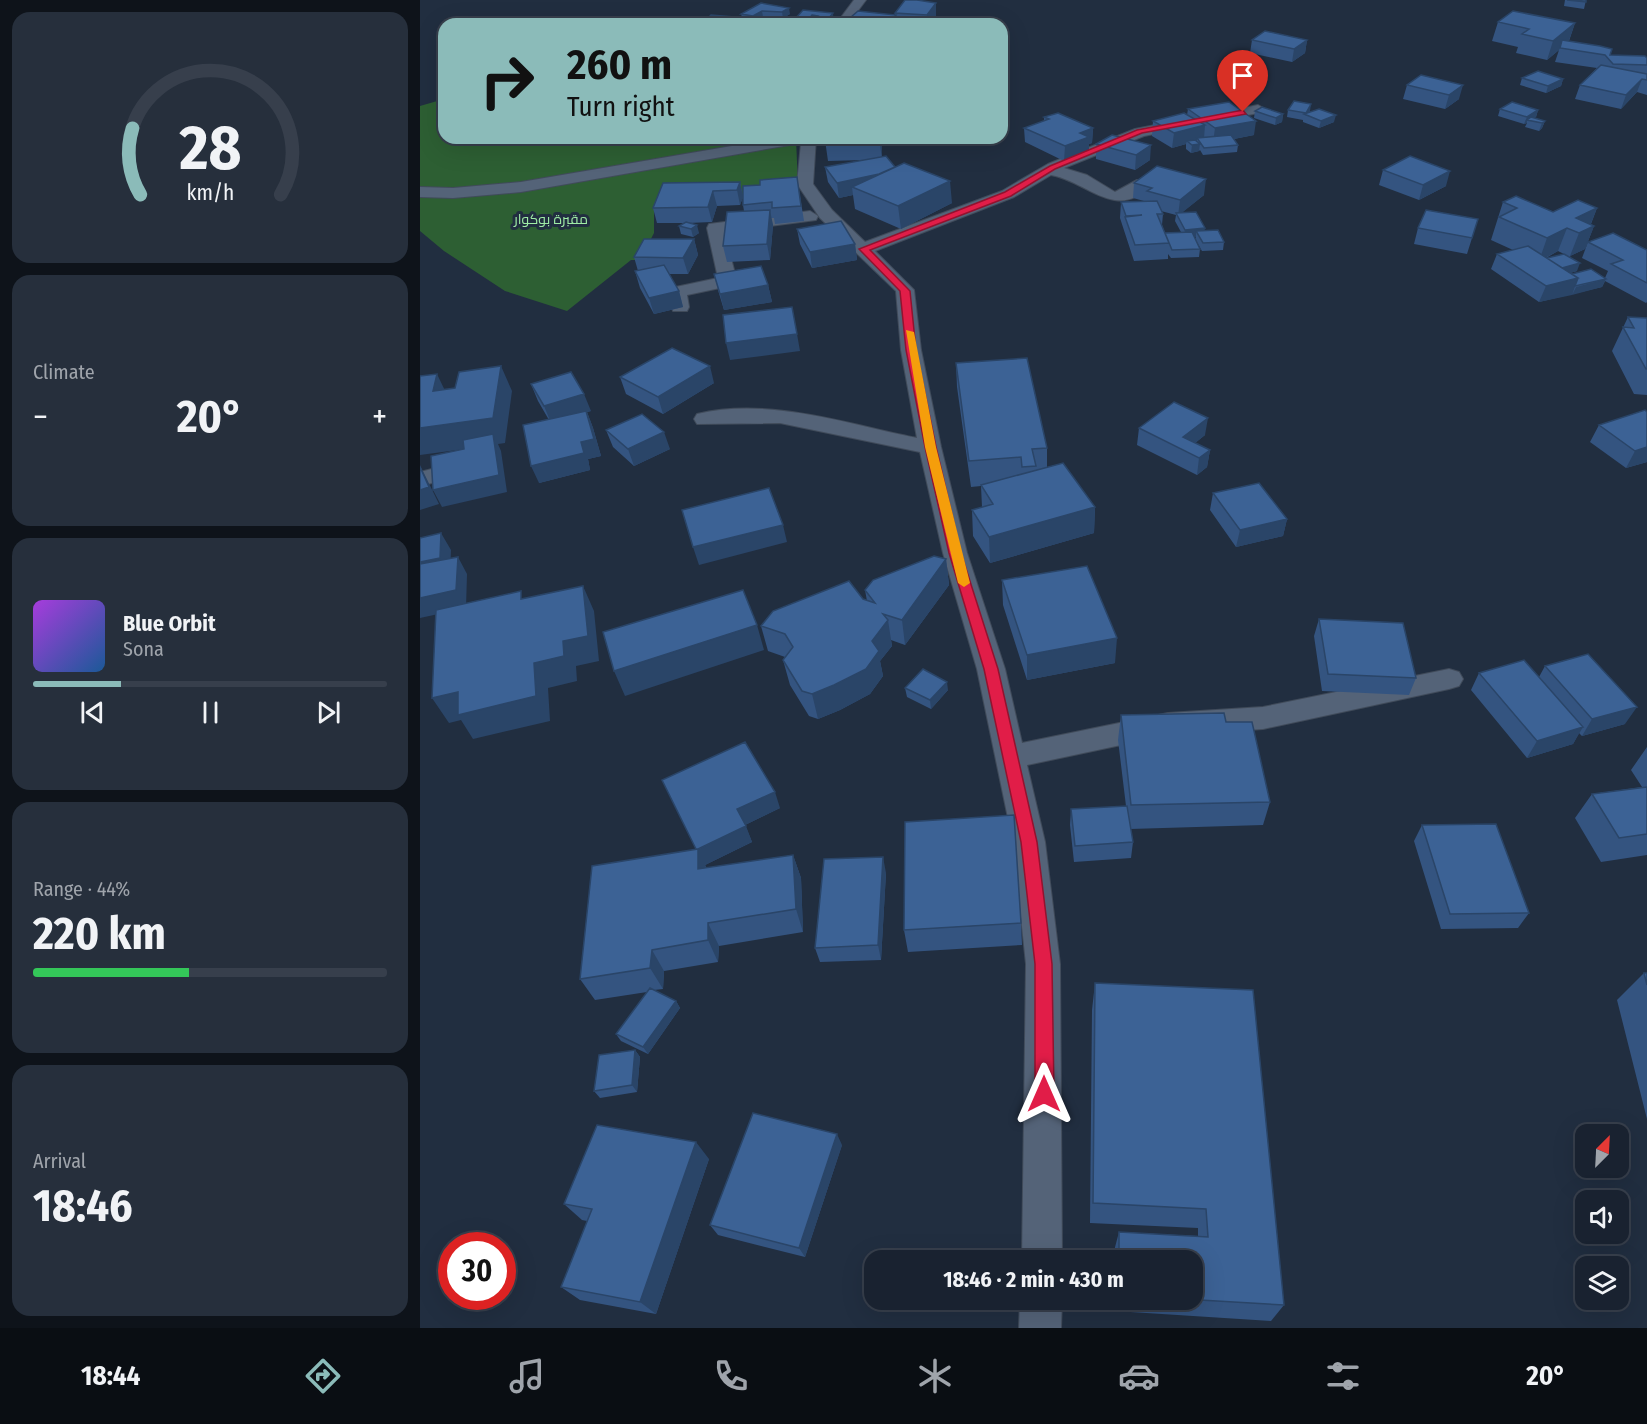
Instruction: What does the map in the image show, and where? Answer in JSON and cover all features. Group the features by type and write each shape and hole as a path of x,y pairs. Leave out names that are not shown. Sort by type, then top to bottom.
{"street":[{"path":"846,18 860,0"},
{"path":"864,249 1008,194 1049,170 1140,132 1258,109"},
{"path":"420,192 453,193 521,186 771,144"},
{"path":"807,144 805,184 826,214 905,291 911,350 930,447 955,553 991,669 1029,842 1043,964 1042,1250"},
{"path":"1049,170 1080,178 1112,197 1127,196 1143,183"},
{"path":"680,307 677,292 728,282 715,228 826,214"},
{"path":"705,419 744,415 780,417 930,447"},
{"path":"420,479 488,461"},
{"path":"1010,757 1168,724 1263,718 1449,680"},
{"path":"1040,1328 1041,1310"}],"green space":[{"name":"مقبرة بوكوار","path":"438,101 438,144 796,144 798,186 654,208 654,233 640,260 631,260 567,311 505,291 444,251 420,231 420,106"}],"building":[{"path":"905,0 936,3 927,15 895,13"},
{"path":"761,3 789,8 782,12 762,11 753,16 741,14"},
{"path":"803,10 833,13 829,18 816,18 818,16 812,15 810,18 796,18"},
{"path":"858,11 896,15 893,18 850,18"},
{"path":"1513,11 1575,23 1553,41 1522,34 1529,29 1498,22"},
{"path":"711,15 748,18 708,18"},
{"path":"1265,31 1307,40 1294,49 1252,40"},
{"path":"1562,40 1612,49 1610,55 1645,56 1647,65 1613,64 1605,55 1560,48"},
{"path":"1601,65 1647,74 1647,80 1642,79 1626,95 1580,85"},
{"path":"1538,71 1563,79 1548,86 1522,78"},
{"path":"1421,75 1463,85 1449,95 1407,85"},
{"path":"1294,101 1311,104 1306,113 1288,110"},
{"path":"1229,102 1256,121 1215,128 1188,109"},
{"path":"1512,102 1538,110 1527,117 1500,109"},
{"path":"1262,107 1283,114 1276,118 1255,111"},
{"path":"1319,109 1336,115 1321,121 1304,114"},
{"path":"1058,113 1093,128 1080,133 1089,137 1065,146 1024,128 1049,119 1044,117"},
{"path":"1184,113 1205,125 1174,133 1153,121"},
{"path":"1531,117 1545,121 1542,123 1527,120"},
{"path":"1112,135 1151,145 1136,155 1096,144"},
{"path":"1231,135 1238,145 1204,148 1197,138"},
{"path":"1195,140 1200,144 1192,145 1187,141"},
{"path":"886,156 895,167 879,174 837,183 825,167"},
{"path":"1410,156 1450,171 1423,185 1383,170"},
{"path":"904,163 950,181 898,206 852,187"},
{"path":"1157,166 1206,179 1180,200 1147,191 1152,188 1134,183"},
{"path":"797,177 801,206 772,208 772,202 743,205 743,186 760,185 760,180"},
{"path":"740,182 737,190 713,191 708,207 653,208 663,183"},
{"path":"1516,196 1553,212 1578,200 1597,208 1576,218 1594,226 1579,233 1567,228 1547,238 1499,217 1517,208 1503,202"},
{"path":"1157,201 1163,214 1157,214 1169,243 1135,245 1125,217 1142,215 1126,216 1121,202"},
{"path":"770,210 767,244 723,246 727,212"},
{"path":"1426,210 1478,219 1472,238 1418,228"},
{"path":"1196,212 1205,228 1185,230 1176,213"},
{"path":"841,221 855,244 810,252 797,229"},
{"path":"686,222 697,225 691,229 679,226"},
{"path":"1218,230 1224,242 1203,243 1196,231"},
{"path":"1192,232 1200,249 1172,250 1165,233"},
{"path":"1613,233 1647,250 1647,283 1611,264 1623,260 1588,242"},
{"path":"644,239 694,239 683,258 634,257"},
{"path":"1528,246 1578,278 1546,286 1497,254"},
{"path":"1564,254 1580,263 1562,268 1547,258"},
{"path":"664,265 679,291 649,298 635,271"},
{"path":"761,266 768,285 720,294 714,274"},
{"path":"1591,269 1606,279 1575,286 1578,278 1572,274"},
{"path":"792,307 797,334 726,343 723,315"},
{"path":"1628,317 1647,318 1647,369 1623,327 1634,328"},
{"path":"672,348 710,366 658,397 620,377"},
{"path":"1027,358 1047,448 1032,449 1036,466 1022,467 1021,457 969,461 956,363"},
{"path":"501,366 493,418 420,428 420,376 437,374 433,391 455,388 459,372"},
{"path":"571,372 584,394 544,406 531,384"},
{"path":"1174,402 1208,418 1183,437 1210,450 1199,458 1139,428"},
{"path":"1645,410 1647,412 1647,447 1635,451 1599,425"},
{"path":"586,411 594,439 581,442 584,453 531,466 523,425"},
{"path":"642,414 664,432 628,449 606,430"},
{"path":"493,434 499,475 433,490 431,456 464,449 463,440"},
{"path":"1063,463 1095,507 989,537 972,510 993,504 981,485"},
{"path":"420,467 429,487 420,490"},
{"path":"1259,483 1287,519 1240,530 1213,493"},
{"path":"769,488 783,525 693,547 682,510"},
{"path":"441,533 440,558 420,562 420,538"},
{"path":"934,556 946,559 902,620 883,614 888,620 872,641 879,651 866,669 812,694 802,691 783,660 793,647 785,634 761,626 773,611 849,581 863,599 875,603 865,590 873,580"},
{"path":"458,557 456,590 420,598 420,564"},
{"path":"1087,566 1117,638 1027,655 1002,580"},
{"path":"583,586 588,636 563,641 564,656 534,663 536,696 458,715 458,692 432,698 436,610 521,591 521,599"},
{"path":"743,590 757,625 614,671 603,632"},
{"path":"1319,619 1403,623 1416,678 1328,674"},
{"path":"1588,654 1637,707 1592,719 1545,666"},
{"path":"1524,660 1583,727 1537,741 1479,673"},
{"path":"923,669 947,682 930,700 905,688"},
{"path":"1224,713 1226,722 1252,722 1270,802 1131,805 1121,715"},
{"path":"745,742 775,792 737,809 746,826 696,849 662,780"},
{"path":"1647,787 1647,834 1619,838 1592,794"},
{"path":"1127,806 1133,842 1075,846 1071,809"},
{"path":"1014,815 1021,923 904,930 905,822"},
{"path":"1496,824 1529,913 1450,914 1422,825"},
{"path":"698,849 698,869 793,855 796,909 708,923 708,940 652,950 650,968 580,979 592,866"},
{"path":"883,857 878,945 815,948 824,859"},
{"path":"1095,983 1253,990 1284,1305 1203,1300 1203,1250 1119,1250 1119,1232 1208,1237 1206,1209 1093,1203"},
{"path":"650,988 676,1001 643,1047 616,1034"},
{"path":"635,1050 632,1085 594,1091 599,1055"},
{"path":"753,1113 837,1134 799,1248 710,1225"},
{"path":"597,1125 696,1142 640,1302 561,1287 592,1209 564,1204"}],"slow traffic":[{"path":"909,332 930,447 964,583"}],"route":[{"path":"1044,1094 1043,964 1029,842 991,669 955,553 930,447 911,350 905,291 864,249 1008,194 1053,167 1140,132 1185,121 1243,112"}]}
